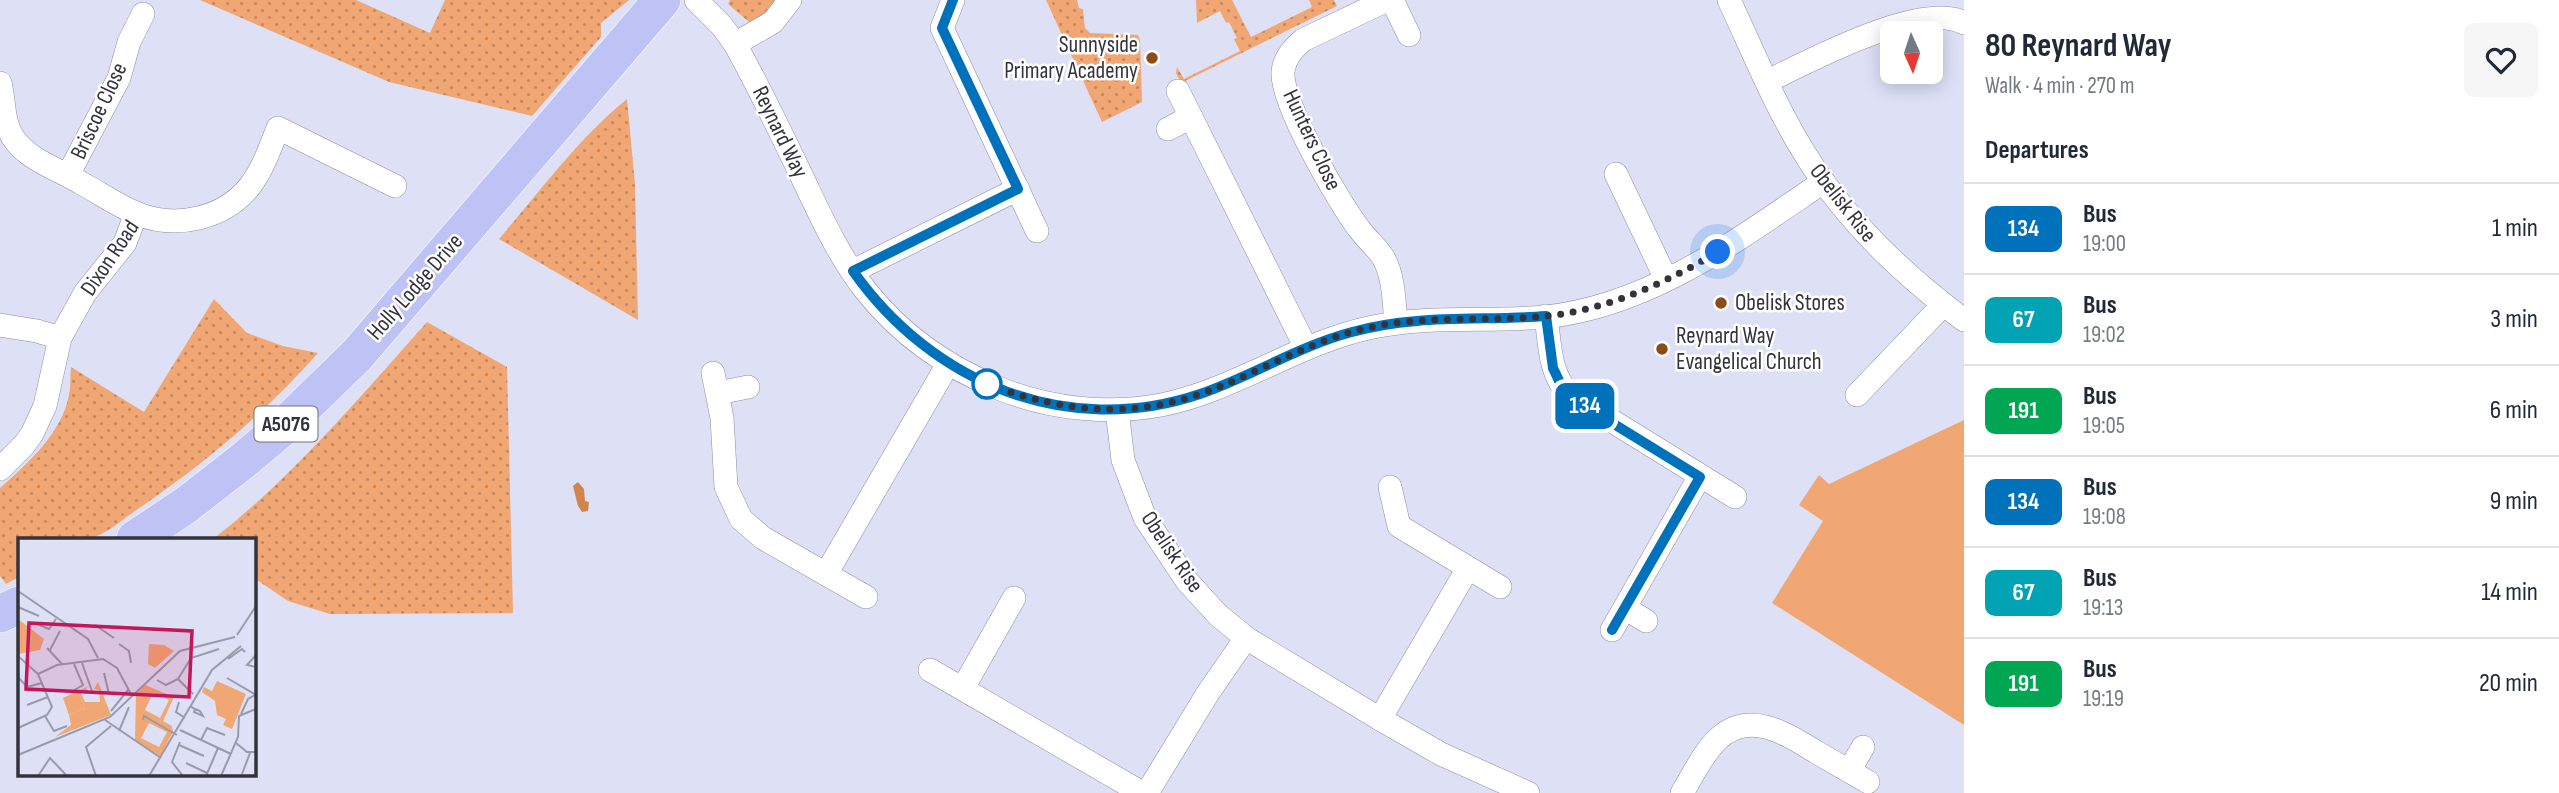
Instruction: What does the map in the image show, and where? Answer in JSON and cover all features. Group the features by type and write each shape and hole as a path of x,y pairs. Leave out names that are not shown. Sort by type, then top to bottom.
{"main road":[{"name":"Holly Lodge Drive","path":"136,538 186,505 245,459 283,427 357,355 662,0"},
{"path":"0,614 18,605"}],"street":[{"name":"Reynard Way","path":"696,0 736,44 820,215 867,291 896,323 948,364 995,387 1042,403 1117,410 1159,405 1200,394 1306,348 1351,332 1396,323 1546,316 1602,306 1666,279 1735,242 1823,182"},
{"path":"736,44 773,22 790,0"},
{"path":"953,0 942,28 1037,231"},
{"name":"Hunters Close","path":"1396,323 1389,274 1384,259 1359,230 1333,187 1289,100 1283,73 1285,62 1292,50 1303,40 1389,0 1409,35"},
{"name":"Obelisk Rise","path":"1729,0 1792,131 1823,182 1853,221 1882,251 1964,320"},
{"name":"Briscoe Close","path":"136,213 68,175 119,78 129,42 143,13"},
{"path":"1768,81 1891,23 1925,15 1962,15"},
{"path":"0,83 3,110 13,138 34,157 68,175"},
{"path":"1178,91 1306,348"},
{"path":"1168,129 1191,117"},
{"name":"Dixon Road","path":"0,469 24,445 38,421 49,390 60,338 85,293 125,243 136,213 159,220 181,222 206,215 232,202 248,188 259,173 278,128 395,186"},
{"path":"1616,174 1666,279"},
{"path":"853,271 1018,189"},
{"path":"1857,395 1944,304"},
{"path":"1546,316 1553,368 1562,387 1583,405 1735,497"},
{"path":"0,325 60,338"},
{"path":"825,574 948,364"},
{"path":"748,387 716,383 722,418 724,477 735,510 756,533 866,597"},
{"name":"Obelisk Rise","path":"1117,410 1123,460 1145,518 1187,581 1218,615 1246,638 1380,719 1441,754 1516,791"},
{"path":"1612,630 1700,477"},
{"path":"1390,487 1399,526 1500,587"},
{"path":"1380,719 1468,568"},
{"path":"963,688 1013,598"},
{"path":"1625,608 1646,621"},
{"path":"930,670 1145,793 1246,638"},
{"path":"1682,793 1717,739 1728,730 1760,725 1779,730 1858,776 1863,747"}],"shaded area":[{"path":"200,0 356,0 430,33 445,0 629,0 601,23 601,37 532,116 389,82"},
{"path":"730,0 781,0 763,18 749,22 728,4"},
{"path":"1046,0 1077,0 1079,8 1083,9 1085,28 1090,33 1138,35 1142,102 1102,122"},
{"path":"1196,0 1232,0 1251,37 1312,7 1309,0 1334,0 1337,6 1181,83 1176,73 1177,67 1184,79 1240,51 1229,22 1226,23 1220,11 1197,23"},
{"path":"627,99 635,184 638,320 499,239 576,148"},
{"path":"214,299 247,333 283,346 318,353 232,438 107,531 91,538 18,538 18,578 6,584 0,576 0,488 42,446 59,422 69,395 71,367 144,412"},
{"path":"427,322 507,367 513,613 330,614 288,601 256,579 256,538 214,538 270,490 351,407"},
{"path":"1964,420 1964,725 1772,603 1823,521 1799,505 1819,475 1829,484"},
{"path":"578,482 584,489 585,501 589,502 588,511 582,512 578,506 573,486"}],"bus line":[{"name":"134","path":"953,0 942,28 1018,189 853,271 896,323 948,364 1007,392 1059,406 1117,410 1179,401 1223,386 1306,348 1375,326 1425,320 1546,316 1553,368 1562,387 1583,405 1700,477 1612,630"}],"place":[{"name":"Sunnyside Primary Academy","path":"1152,58"},
{"name":"Obelisk Stores","path":"1721,303"},
{"name":"Reynard Way Evangelical Church","path":"1662,349"}],"route":[{"path":"987,384 1042,403 1077,408 1117,410 1159,405 1223,386 1306,348 1375,326 1425,320 1546,316 1602,306 1666,279 1718,252"}]}
